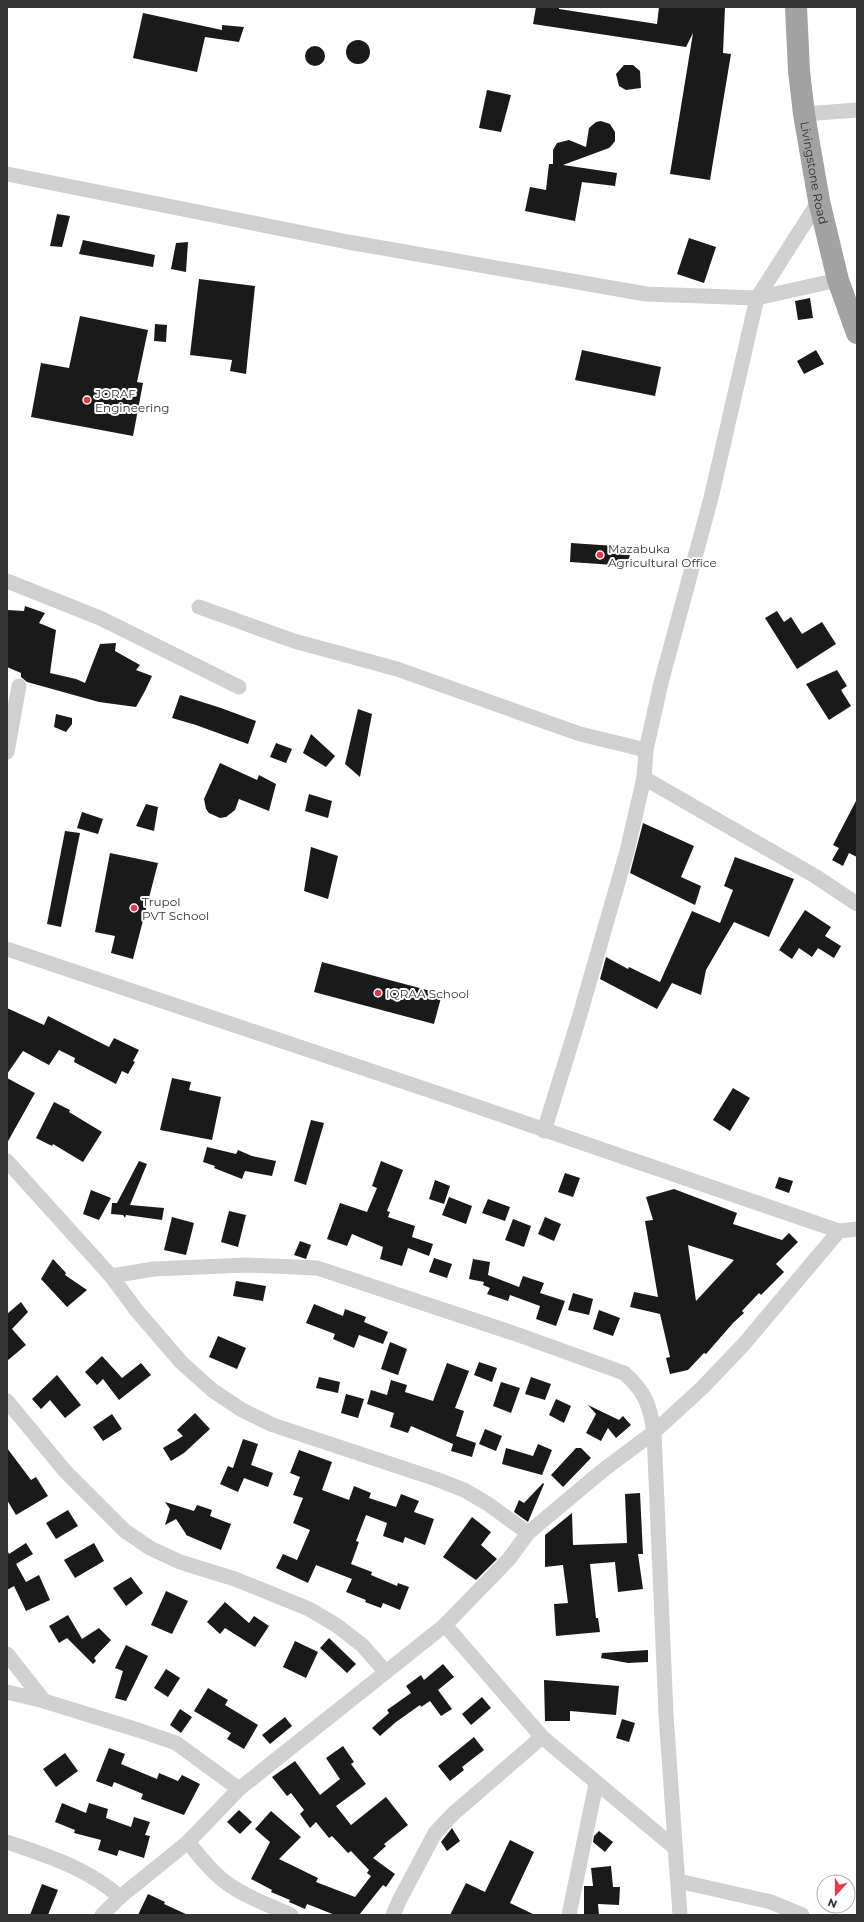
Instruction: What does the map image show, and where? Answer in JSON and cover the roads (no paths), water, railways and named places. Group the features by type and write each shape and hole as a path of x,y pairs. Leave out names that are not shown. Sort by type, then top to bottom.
{"highway":[{"name":"Livingstone Road","path":"796,7 799,71 804,114 819,202 838,280 857,333"}],"street":[{"path":"804,114 857,110"},
{"path":"7,174 348,242 646,294 757,298 838,280"},
{"path":"544,1131 579,1018 627,851 644,778 646,750 661,683 711,498 757,298 819,202"},
{"path":"7,581 100,618 239,687"},
{"path":"199,607 294,641 397,669 580,734 646,750"},
{"path":"7,752 18,686"},
{"path":"644,778 814,876 857,904"},
{"path":"7,949 452,1098 544,1131 839,1231 857,1229"},
{"path":"7,1161 111,1276 137,1312 181,1362 212,1390 242,1410 273,1425 436,1479 464,1490 488,1504 528,1533"},
{"path":"102,1915 120,1897 188,1842 239,1790 385,1671 445,1625 509,1559 528,1533 602,1471 654,1432 702,1388 744,1344 839,1231"},
{"path":"111,1276 154,1269 248,1265 317,1268 516,1334 624,1373 636,1384 645,1396 651,1413 654,1432 666,1714 680,1915"},
{"path":"7,1401 65,1471 124,1531 150,1548 180,1562 235,1579 309,1610 336,1625 362,1645 385,1671"},
{"path":"445,1625 542,1737 596,1784 675,1848"},
{"path":"7,1654 44,1701"},
{"path":"7,1692 44,1701 176,1743 239,1790"},
{"path":"393,1915 435,1833 454,1813 542,1737"},
{"path":"569,1915 596,1784"},
{"path":"7,1842 84,1871 104,1883 120,1897"},
{"path":"188,1842 200,1858 224,1882 239,1891 291,1915"},
{"path":"678,1882 771,1902 802,1915"}],"place":[{"name":"JORAF Engineering","path":"87,400"},
{"name":"Mazabuka Agricultural Office","path":"600,555"},
{"name":"Trupol PVT School","path":"134,908"},
{"name":"IQRAA School","path":"378,993"}]}
